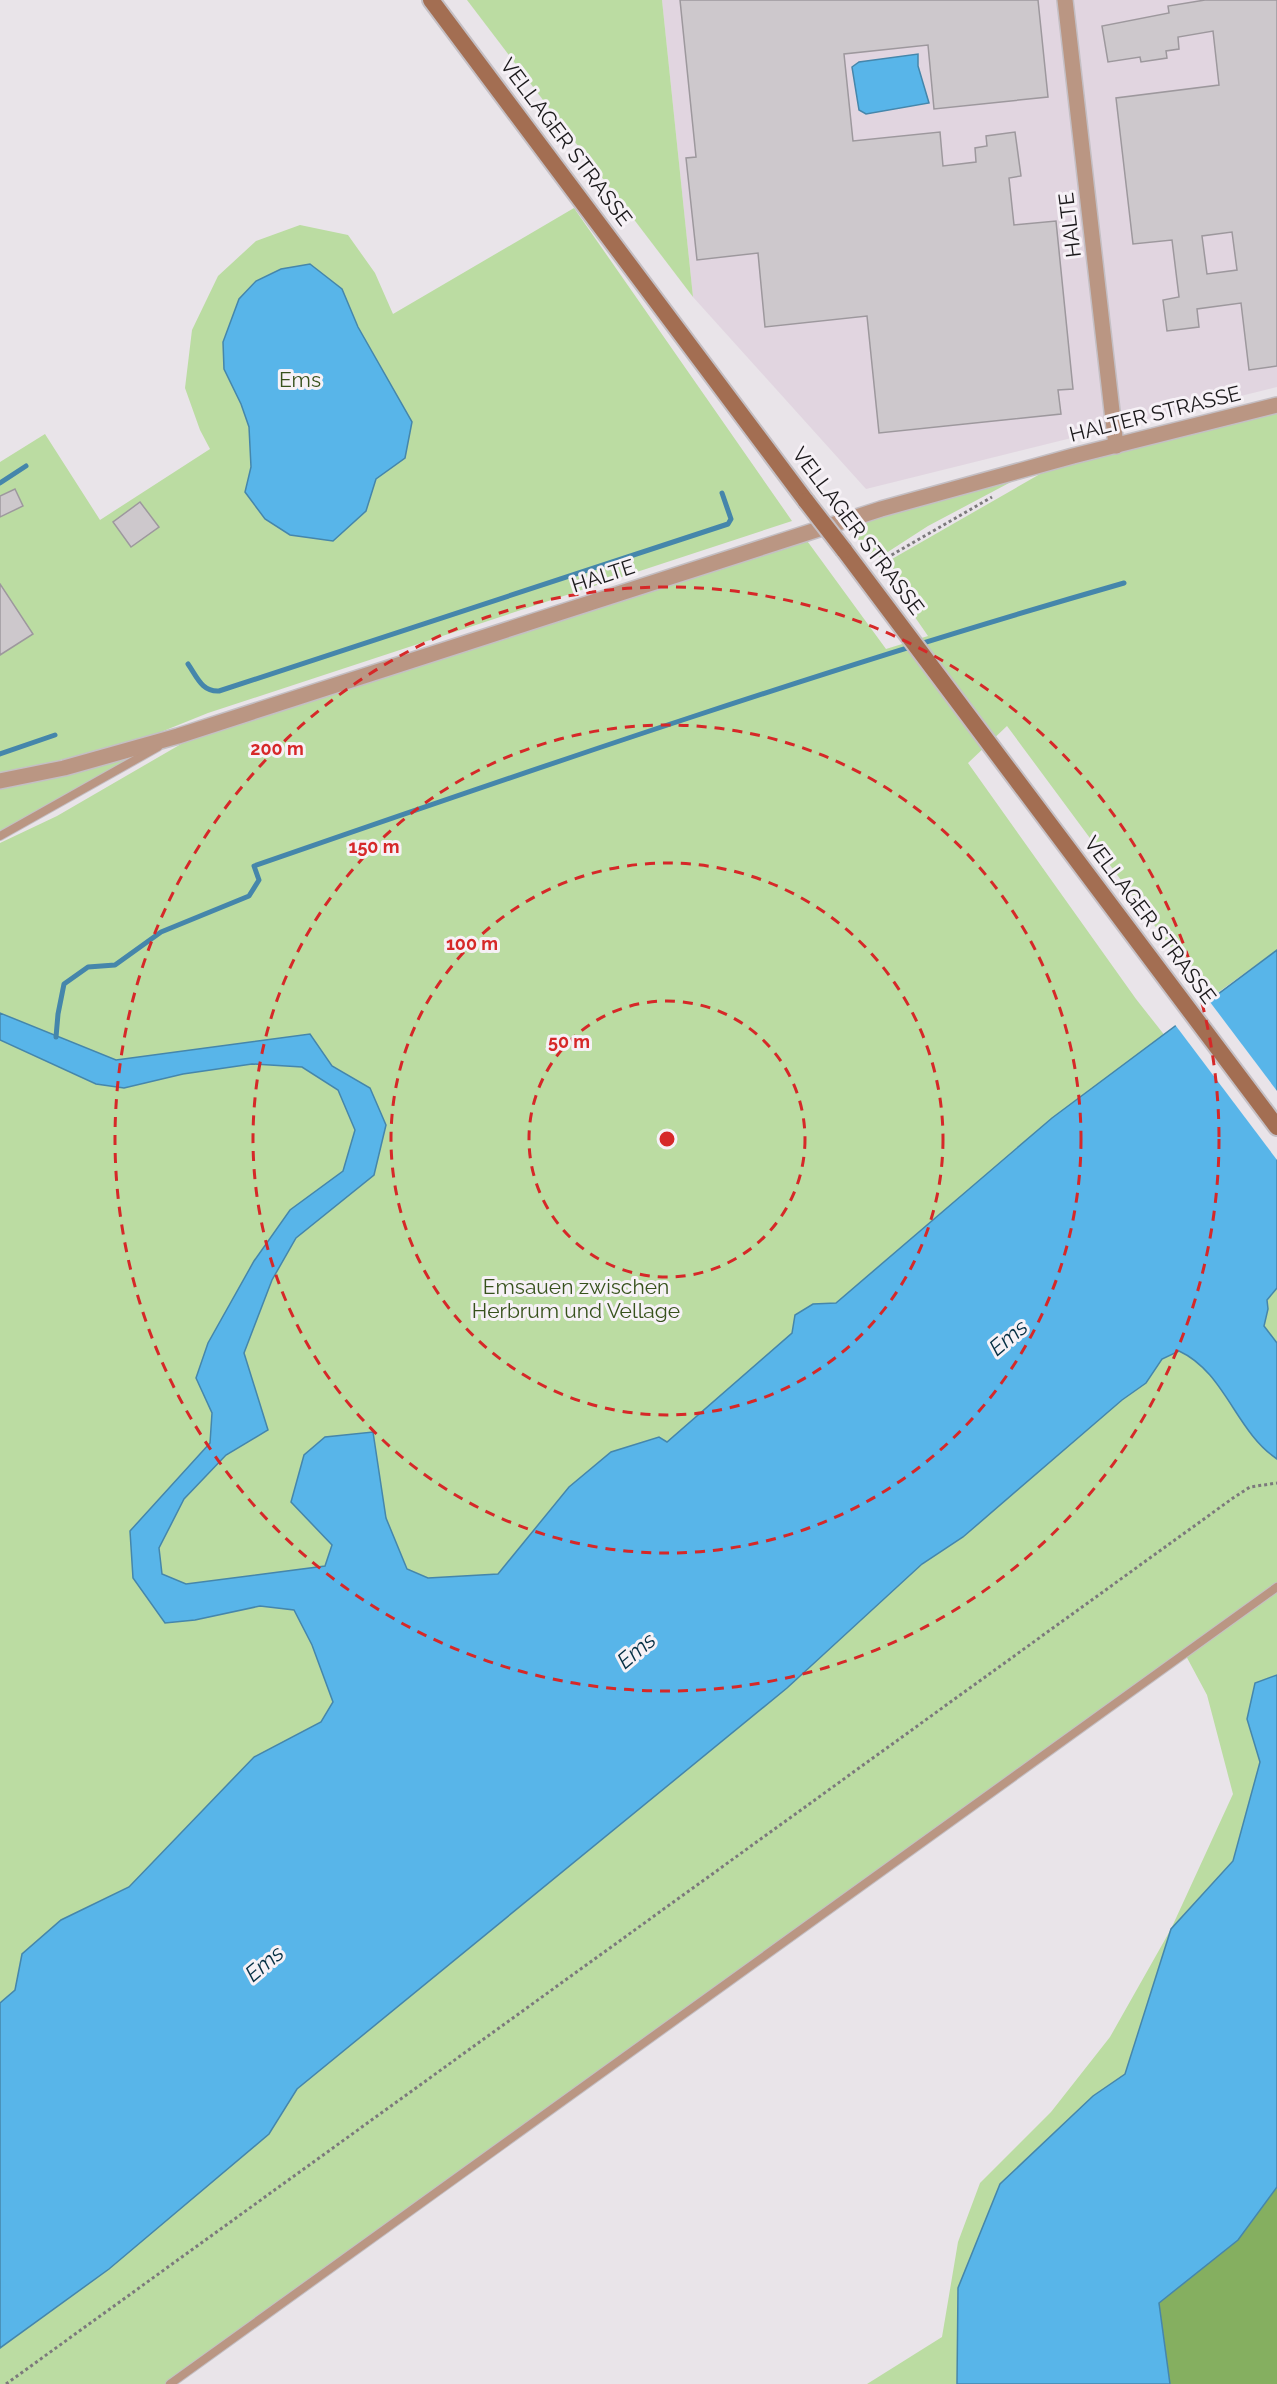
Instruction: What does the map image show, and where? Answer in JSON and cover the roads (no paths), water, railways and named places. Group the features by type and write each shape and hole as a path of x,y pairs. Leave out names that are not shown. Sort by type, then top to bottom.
{"main road":[{"name":"VELLAGER STRASSE","path":"431,0 1277,1127"}],"street":[{"name":"HALTE","path":"1065,0 1116,446"},
{"name":"HALTER STRASSE","path":"1044,464 1277,405"},
{"name":"HALTE","path":"0,781 64,768 178,736 844,521 1044,464"}],"lane":[{"path":"0,836 178,736"},
{"path":"170,2384 1277,1587"}],"water":[{"path":"918,54 918,66 929,103 866,114 859,110 852,67 859,62"},
{"path":"310,264 342,289 358,327 412,422 405,458 376,479 366,511 333,541 290,535 265,519 245,492 251,467 249,427 224,369 223,342 239,299 256,281 281,269"},
{"name":"Ems","path":"1277,950 1277,1288 1267,1300 1268,1309 1264,1326 1277,1343 1277,1459 1251,1434 1219,1387 1195,1361 1179,1351 1162,1359 1146,1383 1122,1400 963,1537 922,1564 787,1688 297,2089 269,2134 109,2269 0,2348 0,2003 15,1990 22,1954 61,1920 129,1887 254,1757 321,1722 333,1702 312,1645 294,1610 260,1606 195,1620 165,1623 133,1578 130,1531 210,1443 212,1413 196,1378 208,1343 254,1261 290,1210 343,1171 355,1130 338,1090 302,1067 252,1064 183,1074 124,1088 96,1084 0,1040 0,1013 116,1060 310,1034 332,1066 370,1088 386,1125 374,1175 296,1238 272,1280 244,1353 268,1430 226,1455 184,1499 159,1548 162,1574 186,1584 325,1566 332,1545 291,1502 304,1455 325,1437 373,1432 386,1518 407,1569 428,1578 498,1574 569,1487 611,1452 659,1437 667,1442 792,1333 795,1315 813,1304 836,1303 1052,1118"},
{"path":"1277,1675 1277,2187 1238,2240 1159,2303 1170,2384 957,2384 958,2288 1000,2184 1093,2096 1125,2074 1171,1929 1233,1861 1260,1762 1247,1719 1255,1683"}],"waterway":[{"path":"0,483 26,466"},
{"path":"188,664 204,686 213,691 219,691 728,524 731,519 722,493"},
{"path":"56,1037 64,984 88,967 115,965 161,932 249,896 259,880 254,866 796,683 1124,583"},
{"path":"0,754 55,735"}],"park label":[{"name":"Emsauen zwischen Herbrum und Vellage","path":"576,1299"}]}
